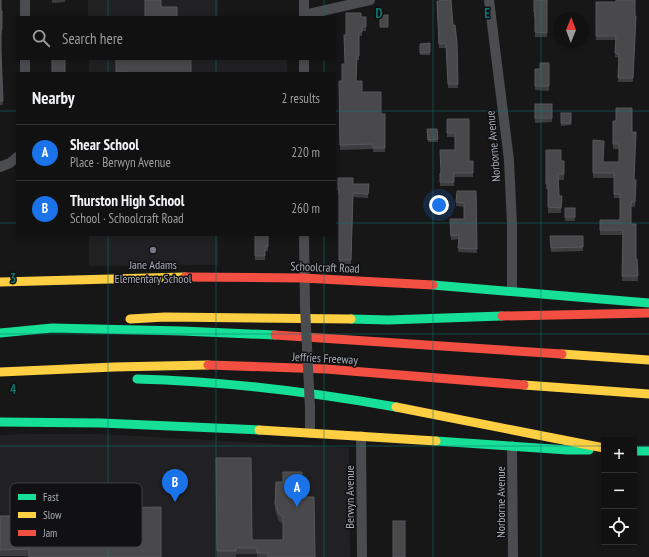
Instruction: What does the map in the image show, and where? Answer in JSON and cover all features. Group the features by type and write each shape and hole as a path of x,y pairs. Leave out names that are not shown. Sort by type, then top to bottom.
{"main road":[{"name":"Schoolcraft Road","path":"0,282 111,278 304,278 409,283 649,303"},
{"path":"123,319 165,317 388,320 555,314 649,313"},
{"path":"52,328 108,320"},
{"name":"Jeffries Freeway","path":"0,333 52,328 182,331 327,338 649,360"},
{"name":"Jeffries Freeway","path":"0,372 114,367 218,365 326,369 493,384 649,394"},
{"path":"129,379 210,381 265,386 382,404 601,448"},
{"path":"0,422 54,421 117,423 361,436 568,450 601,449"},
{"path":"637,451 649,451"}],"street":[{"path":"25,0 26,16"},
{"path":"304,0 304,16 370,0"},
{"name":"Norborne Avenue","path":"489,0 509,160 512,225 512,291"},
{"path":"25,60 25,72"},
{"path":"304,60 304,72"},
{"path":"0,167 16,159"},
{"path":"304,236 304,278 310,434"},
{"name":"Berwyn Avenue","path":"361,436 362,557"},
{"name":"Norborne Avenue","path":"512,446 513,557"}],"shaded area":[{"path":"88,0 218,0 218,16 88,16"},
{"path":"89,60 287,60 287,72 89,72"},
{"name":"Jane Adams Elementary School","path":"89,236 218,236 218,265 89,266"},
{"path":"102,434 349,448 350,557 0,557 0,435"}],"building":[{"path":"0,0 2,11 1,52 3,101 0,101"},
{"path":"145,0 161,0 161,7 177,7 177,16 145,16"},
{"path":"451,0 453,25 455,25 457,43 458,84 448,84 446,43 439,44 437,1"},
{"path":"534,0 547,0 547,33 535,32"},
{"path":"616,0 635,0 636,16 633,78 618,78 619,54 615,53 616,36 596,36 596,2 616,2"},
{"path":"346,13 361,13 361,17 366,17 366,27 362,26 362,32 359,32 359,56 357,56 356,81 362,81 362,92 381,92 381,114 385,114 385,148 373,148 373,144 340,145 339,81 342,81 342,64 345,64 344,35 346,35"},
{"path":"380,15 388,15 388,26 380,26"},
{"path":"430,43 430,52 420,53 420,44"},
{"path":"52,60 65,60 65,72 52,72"},
{"path":"116,60 191,60 191,72 116,72"},
{"path":"540,63 549,63 549,86 535,86 535,69 540,69"},
{"path":"535,104 552,104 552,118 535,118"},
{"path":"616,108 632,108 632,132 636,132 634,180 636,180 635,202 631,202 631,224 636,224 636,259 638,276 622,276 623,230 600,230 600,220 620,220 620,194 614,194 614,173 593,173 593,140 604,141 603,162 619,162 619,144 613,144 613,121 616,121"},
{"path":"561,113 571,113 571,123 561,123"},
{"path":"447,119 469,119 469,161 473,161 473,173 454,173 454,182 440,182 440,150 455,150 455,133 447,133"},
{"path":"427,129 437,129 438,139 428,140"},
{"path":"546,150 561,150 561,161 564,161 564,174 558,174 559,196 562,196 561,208 548,207"},
{"path":"338,178 353,178 353,184 369,184 368,194 353,193 351,260 339,260"},
{"path":"457,191 476,191 477,249 458,248 459,235 451,236 450,219 464,219 464,203 456,202"},
{"path":"565,208 575,208 575,217 565,217"},
{"path":"255,236 268,236 268,247 265,247 265,256 255,256"},
{"path":"550,236 583,236 583,247 551,248"},
{"path":"216,458 251,458 252,540 283,540 283,517 279,514 275,504 276,482 283,482 283,472 302,472 302,497 314,497 315,557 268,557 268,553 257,553 257,548 236,548 236,551 217,551"},
{"path":"142,507 161,507 161,557 29,557 29,549 0,550 0,516 10,516 10,547 142,547"},
{"path":"393,521 405,521 405,557 393,557"}],"traffic: fast":[{"path":"433,285 649,303"},
{"path":"351,319 388,320 502,316"},
{"path":"0,333 52,328 275,335"},
{"path":"137,379 202,382 267,388 396,407"},
{"path":"0,422 101,423 259,430"},
{"path":"436,441 568,450 589,450"},
{"path":"637,451 649,451"}],"traffic: slow":[{"path":"0,282 185,277"},
{"path":"130,319 165,317 351,319"},
{"path":"562,354 649,360"},
{"path":"0,372 208,365"},
{"path":"524,385 649,394"},
{"path":"396,407 601,447"},
{"path":"259,430 436,441"}],"traffic: jam":[{"path":"185,277 303,278 433,285"},
{"path":"502,316 649,313"},
{"path":"275,335 562,354"},
{"path":"208,365 326,369 524,385"}],"place":[{"name":"Jane Adams Elementary School","path":"153,250"},
{"name":"Thurston High School","path":"175,502"},
{"name":"Shear School","path":"297,507"}]}
